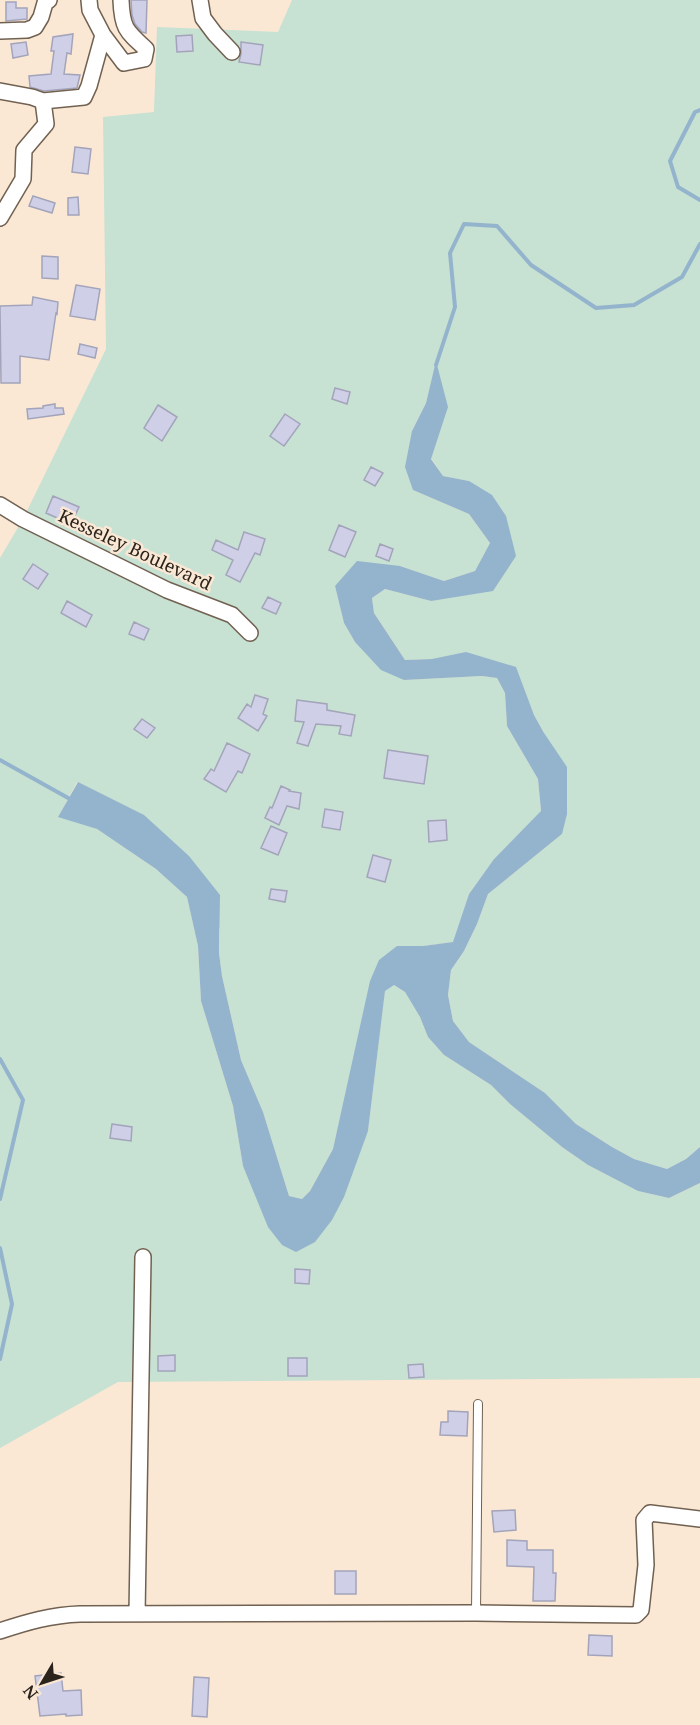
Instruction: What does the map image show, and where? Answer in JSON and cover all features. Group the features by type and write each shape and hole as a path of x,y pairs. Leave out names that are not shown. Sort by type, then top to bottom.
{"street":[{"path":"0,31 27,30 35,27 45,3 49,0"},
{"path":"89,0 90,10 103,35 124,63 144,59 146,49 130,35 124,24 121,0"},
{"path":"200,0 203,18 232,52"},
{"path":"0,91 43,101 84,97 103,35"},
{"path":"0,218 23,179 24,150 46,124 43,101"},
{"name":"Kesseley Boulevard","path":"0,505 23,519 167,590 232,615 250,633"},
{"path":"137,1614 143,1257"},
{"path":"0,1631 32,1620 58,1615 476,1613 636,1615 641,1610 646,1565 644,1520 650,1513 700,1519"}],"lane":[{"path":"476,1613 478,1404"}],"green space":[{"path":"292,0 700,0 700,1147 686,1159 667,1169 634,1159 576,1124 545,1093 469,1042 453,1021 448,995 451,970 464,951 488,894 562,834 544,733 534,715 515,667 432,659 405,660 374,613 372,598 385,589 431,601 516,556 469,481 443,476 431,458 436,363 426,403 412,431 413,490 469,514 490,543 475,571 444,581 400,566 335,586 344,623 355,642 404,680 482,676 497,678 505,693 507,726 538,779 541,812 494,859 469,894 454,942 423,946 397,946 349,1080 333,1149 310,1191 302,1199 289,1196 263,1112 241,1060 222,976 219,953 220,929 77,782 59,816 97,829 156,869 187,897 198,946 201,1001 233,1106 243,1166 282,1245 368,1131 385,990 394,985 405,992 420,1017 428,1037 444,1055 491,1085 510,1104 562,1147 588,1165 638,1191 669,1198 700,1183 700,1378 118,1382 0,1448 0,558 23,519 106,349 103,117 154,112 157,27 278,32"}],"water":[{"path":"436,361 448,407 431,459 443,476 469,481 492,495 506,516 516,556 493,591 431,601 385,589 372,598 374,613 405,660 432,659 466,652 516,667 534,715 567,767 567,814 562,834 488,894 464,951 451,970 448,995 453,1021 469,1042 545,1093 576,1124 634,1159 667,1169 686,1159 700,1147 700,1183 669,1198 638,1191 588,1165 562,1147 510,1104 491,1085 444,1055 428,1037 420,1017 405,992 394,985 385,991 368,1131 344,1197 332,1220 315,1242 296,1252 282,1245 268,1227 243,1166 233,1106 201,1001 198,946 187,897 156,869 97,829 58,817 78,782 144,815 189,856 220,895 219,953 241,1060 263,1112 289,1196 302,1199 310,1191 333,1149 370,981 379,960 397,946 423,946 453,942 469,894 494,859 541,811 538,779 507,726 505,693 497,678 482,676 404,680 381,670 355,642 344,623 335,586 357,561 400,566 444,581 475,571 490,543 469,514 413,490 405,467 412,431 426,403"}],"building":[{"path":"131,0 147,0 146,33 135,24"},
{"path":"6,2 16,2 16,8 27,8 27,19 6,21"},
{"path":"73,34 71,54 67,53 64,74 80,75 77,88 44,91 30,87 29,76 51,74 53,37"},
{"path":"192,35 193,51 177,52 176,36"},
{"path":"26,42 28,55 13,58 11,44"},
{"path":"241,42 263,45 260,65 239,62"},
{"path":"75,147 91,149 88,174 72,172"},
{"path":"33,196 55,203 52,213 29,206"},
{"path":"78,197 79,215 68,215 68,198"},
{"path":"42,256 58,257 58,279 42,278"},
{"path":"76,285 100,289 95,320 70,316"},
{"path":"33,297 58,302 49,360 20,356 20,383 1,383 0,306 32,305"},
{"path":"80,344 97,348 95,358 78,354"},
{"path":"335,388 350,392 347,404 332,399"},
{"path":"55,404 55,408 63,408 64,414 28,419 27,409 43,408 43,406"},
{"path":"158,405 177,417 162,441 144,428"},
{"path":"285,414 300,424 284,446 270,436"},
{"path":"371,467 383,473 375,486 364,480"},
{"path":"53,496 79,507 71,524 46,513"},
{"path":"339,525 356,532 345,557 329,550"},
{"path":"244,532 265,539 260,555 255,553 240,582 226,575 233,560 212,550 216,540 238,550"},
{"path":"380,544 393,549 389,561 376,556"},
{"path":"33,564 48,574 38,589 23,579"},
{"path":"268,597 281,603 276,614 262,608"},
{"path":"67,601 92,615 86,627 61,613"},
{"path":"134,622 149,629 144,640 129,634"},
{"path":"255,695 268,699 263,714 267,716 258,731 238,718 247,704 251,707"},
{"path":"297,700 327,704 327,710 355,715 351,736 339,734 341,726 316,724 308,746 297,743 304,722 295,721"},
{"path":"142,719 155,728 147,738 134,729"},
{"path":"227,743 250,754 242,773 238,771 226,792 204,779 211,769 214,771"},
{"path":"388,750 428,756 424,784 384,778"},
{"path":"281,786 289,791 301,793 299,809 287,806 279,825 265,818"},
{"path":"325,809 343,812 340,830 322,827"},
{"path":"446,820 447,840 429,842 428,821"},
{"path":"271,826 287,833 278,855 261,848"},
{"path":"373,855 391,860 385,882 367,877"},
{"path":"271,889 287,891 285,902 269,899"},
{"path":"112,1124 132,1127 131,1141 110,1138"},
{"path":"295,1269 310,1270 309,1284 295,1283"},
{"path":"175,1355 175,1371 158,1371 158,1356"},
{"path":"288,1358 307,1358 307,1376 288,1376"},
{"path":"423,1364 424,1377 409,1378 408,1365"},
{"path":"448,1411 468,1412 467,1436 440,1435 441,1422 448,1422"},
{"path":"515,1510 516,1530 494,1532 492,1511"},
{"path":"507,1540 527,1541 527,1550 553,1550 553,1573 556,1573 555,1601 533,1601 534,1567 507,1566"},
{"path":"335,1571 356,1571 356,1594 335,1594"},
{"path":"589,1635 612,1636 612,1656 588,1655"},
{"path":"61,1673 63,1691 81,1690 82,1715 40,1716 35,1676"},
{"path":"194,1677 209,1678 207,1717 192,1716"}],"waterway":[{"path":"700,110 695,112 670,161 678,187 700,200"},
{"path":"436,365 455,307 450,253 464,224 497,226 531,265 596,308 634,305 682,277 700,244"},
{"path":"0,760 70,799"},
{"path":"0,1059 23,1100 0,1199"},
{"path":"0,1248 12,1304 0,1359"}]}
